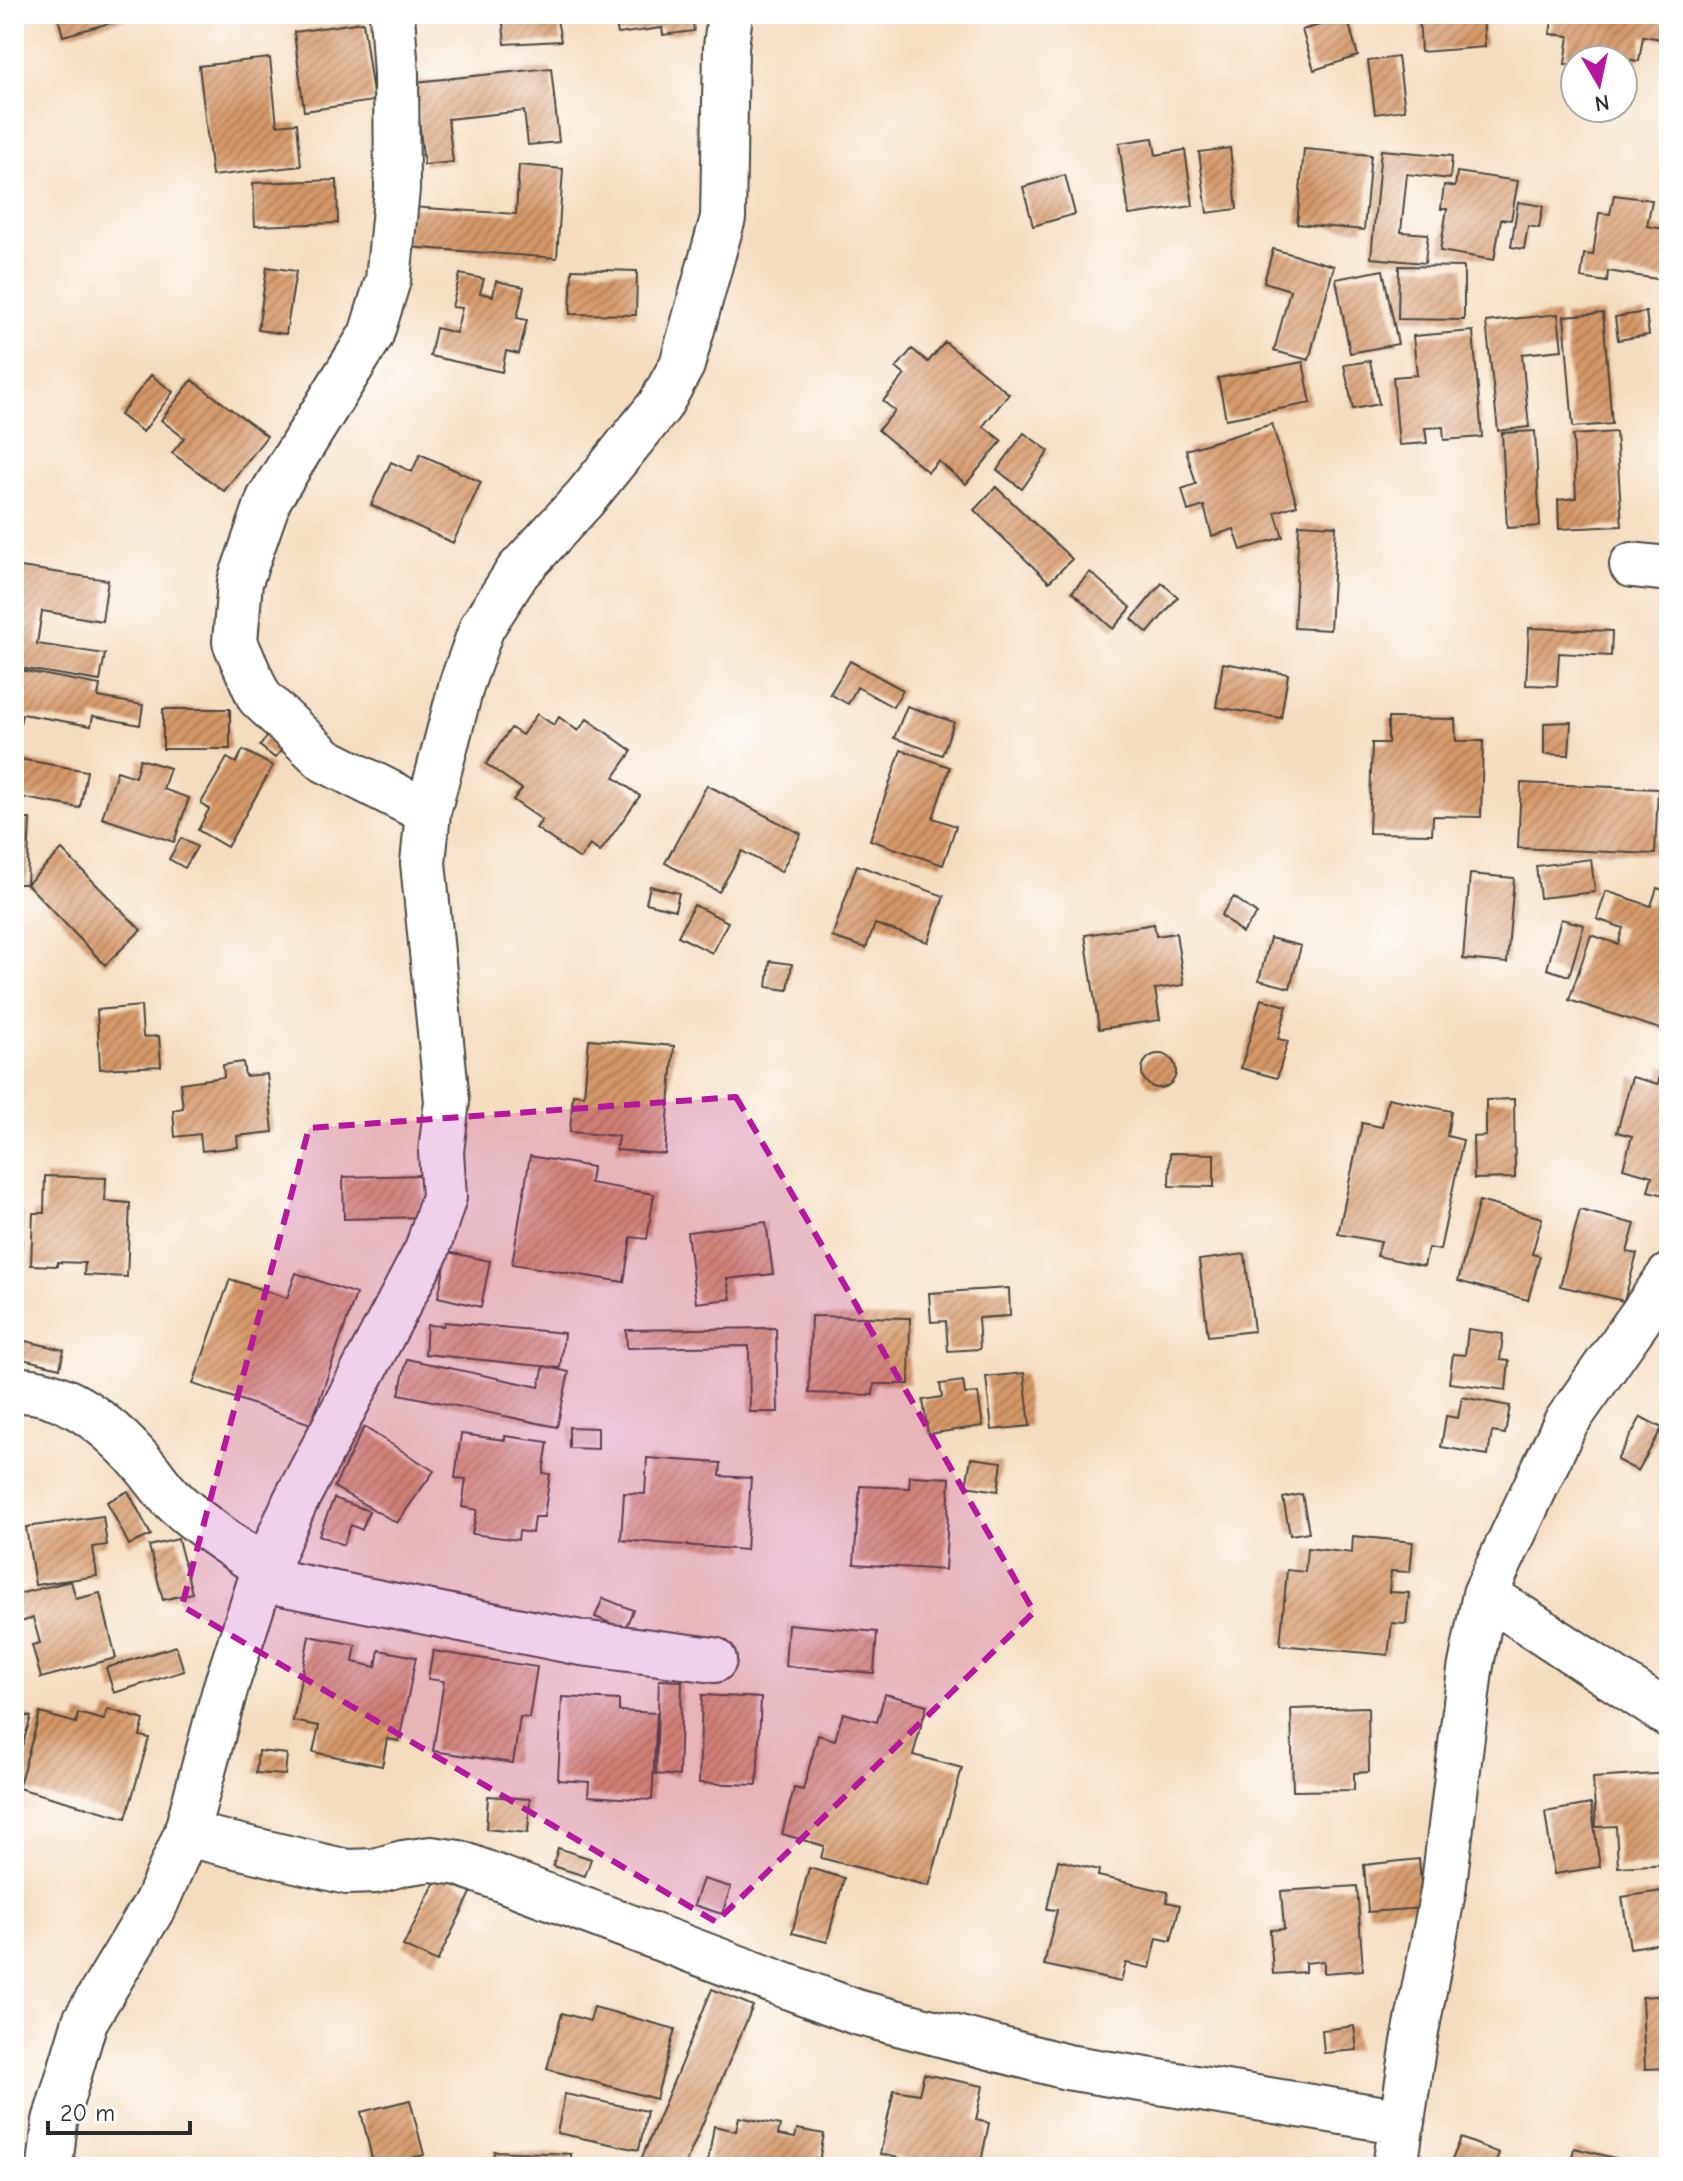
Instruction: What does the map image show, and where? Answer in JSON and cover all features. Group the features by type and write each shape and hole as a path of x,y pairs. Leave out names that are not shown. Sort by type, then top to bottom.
{"street":[{"path":"392,14 397,189 388,280 371,335 269,499 240,582 235,642 259,697 325,760 428,812"},
{"path":"50,2167 55,2121 85,2021 156,1903 186,1834 226,1686 263,1574 295,1502 427,1250 444,1197 441,1152 447,1101 423,863 428,812 462,683 482,627 518,571 585,498 660,405 682,365 723,218 726,47 730,14"},
{"path":"1395,2167 1414,2042 1443,1892 1470,1670 1485,1594 1565,1424 1669,1276"},
{"path":"14,1390 56,1396 83,1410 109,1430 181,1507 263,1574 581,1643 714,1660"},
{"path":"1485,1594 1669,1715"},
{"path":"186,1834 347,1872 375,1871 431,1859 459,1863 856,2012 1067,2067 1403,2122"}],"highlighted area":[{"path":"736,1097 1034,1612 716,1922 182,1606 309,1128"}],"building":[{"path":"57,14 139,14 139,15 63,36"},
{"path":"502,14 556,14 561,41 505,44"},
{"path":"595,14 692,14 694,31 663,35 662,28 618,34 615,19 596,22"},
{"path":"1419,14 1483,14 1485,47 1421,52"},
{"path":"1553,14 1669,14 1669,40 1643,36 1639,61 1639,44 1568,44 1569,36 1550,34"},
{"path":"1347,17 1358,56 1314,70 1302,30"},
{"path":"363,22 374,101 304,111 294,32"},
{"path":"1398,57 1405,110 1375,114 1368,61"},
{"path":"270,58 277,125 297,123 301,166 212,176 199,66"},
{"path":"551,68 559,142 528,145 524,111 448,119 453,162 424,165 415,82"},
{"path":"1153,138 1156,155 1185,150 1193,206 1129,215 1119,143"},
{"path":"1230,148 1237,209 1207,213 1199,152"},
{"path":"1304,149 1371,155 1364,230 1297,224"},
{"path":"1381,150 1452,156 1450,179 1407,174 1401,232 1428,234 1425,263 1371,258"},
{"path":"519,165 563,169 557,258 407,247 410,207 516,214"},
{"path":"1457,172 1518,181 1511,220 1501,219 1494,260 1440,251 1447,209 1441,209 1444,185 1455,187"},
{"path":"1065,175 1075,214 1033,226 1023,187"},
{"path":"337,180 338,223 255,226 253,183"},
{"path":"1666,189 1669,189 1669,218 1663,218"},
{"path":"1614,195 1652,200 1647,226 1669,230 1669,281 1608,271 1607,282 1581,278 1584,254 1593,255 1599,213 1610,214"},
{"path":"1518,202 1543,206 1539,228 1528,226 1524,249 1511,247"},
{"path":"1273,249 1334,266 1309,360 1274,351 1290,290 1264,282"},
{"path":"1399,266 1464,267 1464,320 1398,319"},
{"path":"267,267 296,271 286,334 258,330"},
{"path":"572,269 637,271 636,315 570,314"},
{"path":"1383,270 1398,344 1350,353 1336,279"},
{"path":"460,274 484,279 480,293 493,296 496,281 524,287 517,318 527,320 519,354 506,351 502,372 430,356 436,328 456,333 462,308 452,307"},
{"path":"1646,312 1649,335 1618,340 1615,317"},
{"path":"1603,313 1612,424 1573,427 1564,316"},
{"path":"1558,314 1562,350 1522,354 1529,427 1498,431 1486,322"},
{"path":"1473,331 1482,437 1444,440 1443,427 1425,428 1427,443 1399,445 1393,377 1417,375 1413,336"},
{"path":"945,342 1009,394 983,426 1002,441 966,484 938,461 928,472 878,430 895,411 883,401 905,375 896,368 912,349 928,362"},
{"path":"1370,361 1379,404 1353,409 1344,365"},
{"path":"1303,362 1311,403 1226,419 1218,378"},
{"path":"151,375 173,392 143,432 120,415"},
{"path":"192,380 267,436 224,491 172,453 184,438 161,420"},
{"path":"1272,424 1297,505 1275,512 1283,537 1241,550 1234,529 1212,536 1204,506 1188,511 1182,489 1196,484 1186,450"},
{"path":"1535,431 1540,526 1507,528 1502,433"},
{"path":"1616,432 1622,526 1559,529 1558,500 1576,498 1573,435"},
{"path":"1024,433 1049,451 1022,489 997,470"},
{"path":"420,454 481,482 453,543 371,505 391,462 412,472"},
{"path":"996,487 1072,559 1049,582 974,510"},
{"path":"1299,524 1336,526 1330,630 1294,628"},
{"path":"14,566 108,580 102,621 42,611 37,644 105,654 100,681 14,667"},
{"path":"1090,572 1131,608 1113,629 1072,592"},
{"path":"1162,583 1178,597 1148,633 1132,619"},
{"path":"1529,628 1612,631 1611,656 1559,653 1557,686 1526,685"},
{"path":"850,661 903,690 893,707 857,687 848,704 830,694"},
{"path":"1223,663 1288,674 1281,718 1216,707"},
{"path":"14,669 100,685 98,697 143,705 140,725 93,716 91,726 22,714 14,752"},
{"path":"907,706 954,722 942,755 894,738"},
{"path":"163,709 230,709 230,749 163,749"},
{"path":"537,714 554,725 559,717 578,731 587,719 632,751 614,777 640,796 600,852 590,845 580,859 536,828 542,820 513,800 522,789 486,764 511,728 522,735"},
{"path":"1388,718 1455,719 1456,741 1483,741 1481,817 1433,816 1432,834 1369,833 1372,743 1388,743"},
{"path":"1571,722 1569,755 1544,754 1544,723"},
{"path":"269,734 285,746 275,758 260,746"},
{"path":"243,750 273,766 227,847 198,830 209,809 201,803 227,758 236,763"},
{"path":"901,750 950,767 933,818 956,826 943,865 870,840"},
{"path":"14,758 87,771 80,808 14,796"},
{"path":"140,759 170,768 163,789 189,798 174,842 102,818 117,771 135,777"},
{"path":"1521,783 1658,789 1655,854 1518,848"},
{"path":"707,785 801,834 781,872 742,851 719,892 665,863"},
{"path":"14,819 30,819 27,884 14,884"},
{"path":"181,838 197,847 185,868 169,859"},
{"path":"62,850 141,930 105,965 27,884"},
{"path":"1591,859 1595,892 1540,898 1536,866"},
{"path":"857,865 944,896 928,942 875,924 866,948 832,937"},
{"path":"1470,874 1514,878 1507,963 1463,959"},
{"path":"650,886 679,893 675,910 646,903"},
{"path":"1657,888 1669,892 1669,1032 1569,1000 1591,935 1618,944 1623,928 1597,919 1606,891 1651,906"},
{"path":"1234,897 1257,914 1242,933 1221,915"},
{"path":"694,905 728,922 712,953 678,936"},
{"path":"1561,919 1584,925 1569,976 1547,969"},
{"path":"1154,924 1156,936 1176,933 1184,985 1155,989 1160,1020 1099,1029 1085,935"},
{"path":"1270,938 1301,946 1290,988 1259,980"},
{"path":"770,961 792,964 788,990 767,987"},
{"path":"1261,999 1287,1006 1278,1039 1288,1041 1277,1078 1241,1068"},
{"path":"141,1006 143,1037 159,1036 161,1066 100,1069 97,1010"},
{"path":"589,1039 674,1046 665,1154 616,1150 618,1136 570,1132 573,1094 584,1095"},
{"path":"1159,1054 1171,1059 1176,1071 1171,1083 1159,1088 1147,1083 1142,1071 1147,1059"},
{"path":"243,1062 245,1076 267,1074 273,1132 237,1136 238,1147 202,1151 200,1134 175,1137 173,1110 183,1108 180,1083 224,1077 223,1065"},
{"path":"1662,1066 1669,1068 1669,1196 1648,1191 1652,1176 1623,1168 1632,1136 1617,1132 1632,1077 1658,1084"},
{"path":"1388,1098 1451,1111 1447,1136 1463,1140 1440,1250 1428,1248 1424,1266 1377,1256 1381,1242 1338,1234 1362,1123 1382,1127"},
{"path":"1514,1099 1515,1178 1474,1179 1473,1137 1486,1136 1486,1100"},
{"path":"1170,1153 1214,1154 1214,1187 1169,1186"},
{"path":"530,1156 592,1167 590,1183 654,1194 647,1239 631,1237 624,1282 512,1264"},
{"path":"423,1175 424,1217 344,1219 343,1177"},
{"path":"45,1176 106,1178 105,1201 130,1203 127,1277 84,1275 85,1263 31,1265 33,1213 44,1213"},
{"path":"1479,1201 1542,1218 1532,1254 1540,1256 1528,1300 1458,1281"},
{"path":"1580,1210 1635,1224 1627,1252 1637,1254 1624,1301 1560,1286"},
{"path":"14,1213 23,1214 19,1290 14,1290"},
{"path":"766,1222 773,1274 727,1279 731,1299 696,1303 687,1232"},
{"path":"448,1252 490,1261 481,1307 438,1297"},
{"path":"1245,1254 1254,1331 1208,1336 1199,1260"},
{"path":"296,1273 356,1294 311,1424 193,1384 230,1279 287,1298"},
{"path":"1009,1288 1010,1316 978,1318 980,1349 948,1351 946,1321 931,1322 929,1293"},
{"path":"811,1316 910,1318 909,1384 874,1384 873,1395 809,1393"},
{"path":"444,1322 564,1333 560,1368 425,1354 427,1325 443,1326"},
{"path":"776,1328 778,1412 750,1412 749,1346 627,1348 626,1330"},
{"path":"1468,1329 1503,1334 1500,1360 1509,1361 1506,1390 1449,1383 1453,1354 1465,1355"},
{"path":"17,1339 64,1350 60,1368 14,1357"},
{"path":"407,1359 539,1387 544,1366 569,1372 557,1427 399,1394"},
{"path":"1024,1373 1030,1426 992,1430 986,1377"},
{"path":"963,1381 965,1394 978,1393 983,1426 928,1434 923,1400 942,1397 940,1384"},
{"path":"1462,1397 1510,1406 1505,1434 1492,1432 1488,1455 1441,1447 1446,1416 1458,1418"},
{"path":"1641,1417 1662,1428 1638,1471 1617,1460"},
{"path":"364,1427 434,1471 397,1523 334,1487"},
{"path":"569,1427 598,1428 598,1449 569,1448"},
{"path":"461,1434 548,1442 543,1473 550,1474 544,1517 534,1517 532,1533 519,1531 518,1540 472,1534 477,1510 462,1507 466,1479 455,1478"},
{"path":"647,1458 721,1463 720,1476 751,1478 746,1550 621,1540 624,1493 645,1494"},
{"path":"971,1458 1002,1462 998,1491 966,1486"},
{"path":"910,1476 950,1478 945,1570 854,1564 860,1486 909,1488"},
{"path":"128,1491 151,1535 129,1545 107,1502"},
{"path":"1302,1494 1309,1532 1290,1535 1283,1498"},
{"path":"334,1498 369,1511 362,1530 351,1525 343,1545 319,1535"},
{"path":"103,1516 107,1545 93,1547 97,1576 35,1585 26,1527"},
{"path":"1353,1536 1413,1542 1410,1572 1391,1571 1389,1592 1409,1593 1406,1624 1392,1623 1388,1655 1280,1645 1287,1570 1305,1572 1307,1548 1352,1553"},
{"path":"178,1539 192,1593 163,1600 149,1546"},
{"path":"71,1581 76,1599 100,1593 116,1658 41,1678 32,1645 40,1643 33,1618 21,1622 14,1595"},
{"path":"603,1598 633,1610 625,1629 595,1617"},
{"path":"788,1624 877,1632 874,1673 785,1666"},
{"path":"309,1636 356,1645 353,1662 376,1667 379,1650 416,1657 399,1741 387,1739 382,1766 313,1752 319,1726 293,1721"},
{"path":"176,1646 184,1671 114,1693 106,1668"},
{"path":"433,1651 537,1667 529,1718 520,1717 513,1763 433,1751 444,1681 428,1679"},
{"path":"659,1680 682,1681 679,1776 656,1774"},
{"path":"885,1694 927,1705 913,1755 962,1768 929,1886 821,1858 824,1846 782,1834 794,1788 803,1790 818,1735 835,1740 843,1713 877,1722"},
{"path":"702,1695 761,1698 757,1785 699,1783"},
{"path":"562,1697 619,1700 619,1711 657,1713 652,1800 588,1796 589,1782 558,1780"},
{"path":"1368,1707 1369,1772 1354,1773 1354,1790 1293,1791 1291,1709"},
{"path":"108,1709 144,1720 140,1736 149,1738 126,1818 18,1788 40,1713 76,1723 78,1713 104,1720"},
{"path":"14,1712 31,1717 15,1769 14,1769"},
{"path":"258,1751 287,1754 285,1775 256,1773"},
{"path":"1669,1773 1669,1864 1618,1867 1616,1826 1596,1827 1593,1778"},
{"path":"488,1796 530,1799 528,1833 486,1829"},
{"path":"1591,1804 1600,1867 1554,1874 1545,1812"},
{"path":"558,1848 591,1859 585,1876 553,1866"},
{"path":"1419,1859 1423,1908 1368,1912 1364,1865"},
{"path":"1058,1860 1099,1870 1098,1876 1168,1892 1167,1902 1180,1905 1171,1941 1157,1938 1150,1968 1126,1963 1121,1982 1044,1965 1057,1910 1047,1909"},
{"path":"809,1868 844,1878 827,1942 792,1933"},
{"path":"439,1874 472,1891 437,1962 403,1946"},
{"path":"703,1879 731,1887 722,1914 694,1905"},
{"path":"1357,1886 1363,1970 1324,1973 1324,1961 1305,1963 1305,1972 1273,1974 1270,1930 1284,1929 1281,1891"},
{"path":"1668,1890 1669,1942 1630,1948 1622,1897"},
{"path":"712,1989 753,2006 684,2167 638,2167"},
{"path":"1669,1995 1669,2068 1645,2069 1642,1997"},
{"path":"594,2007 675,2029 656,2099 547,2069 562,2013 590,2021"},
{"path":"1354,2026 1357,2050 1324,2053 1322,2030"},
{"path":"924,2074 983,2086 976,2120 989,2123 980,2167 952,2164 951,2167 903,2167 904,2159 880,2154 894,2090 919,2094"},
{"path":"565,2094 647,2111 639,2150 557,2133"},
{"path":"410,2100 424,2155 374,2167 361,2112"},
{"path":"739,2117 780,2125 778,2135 795,2138 797,2129 824,2134 818,2167 707,2167 714,2126 736,2131"},
{"path":"1461,2138 1499,2153 1494,2167 1449,2167"},
{"path":"1574,2148 1623,2160 1622,2167 1570,2167"},
{"path":"494,2151 571,2154 571,2167 493,2167"}]}
